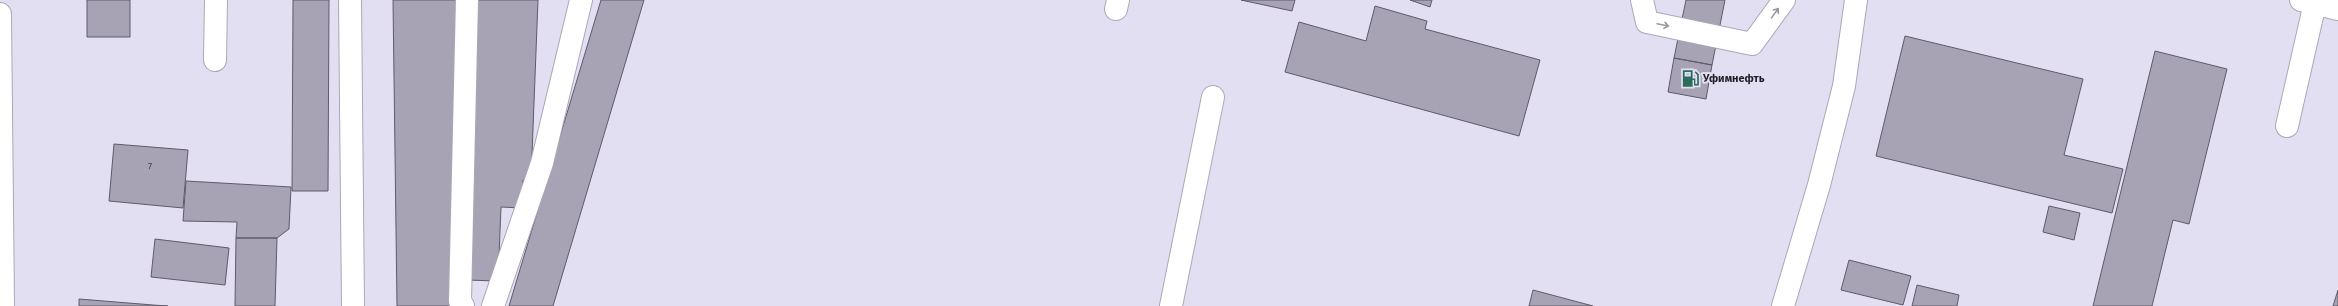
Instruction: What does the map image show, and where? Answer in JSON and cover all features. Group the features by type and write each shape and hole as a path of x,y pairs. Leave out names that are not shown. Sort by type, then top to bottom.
{"street":[{"path":"215,60 216,0"},
{"path":"350,0 353,306"},
{"path":"463,306 460,301 467,0"},
{"path":"493,306 542,162 581,0"},
{"path":"1642,0 1647,22 1752,44 1784,0"},
{"path":"1783,306 1819,186 1844,86 1856,0"},
{"path":"2287,126 2308,2 2338,9"},
{"path":"0,14 4,306"},
{"path":"1171,306 1214,97"}],"building":[{"path":"87,0 130,0 130,37 87,37"},
{"path":"293,0 329,0 328,191 292,191"},
{"path":"393,0 457,0 453,306 397,306"},
{"path":"477,0 538,0 531,180 523,180 522,208 501,207 498,281 466,280"},
{"path":"601,0 644,0 553,306 509,306"},
{"path":"1241,0 1295,0 1292,11"},
{"path":"1410,0 1432,0 1430,7"},
{"path":"1686,0 1725,0 1712,65 1674,58"},
{"path":"1375,6 1427,21 1425,29 1540,60 1519,136 1285,72 1299,22 1366,41"},
{"path":"1905,36 2083,79 2064,155 2123,169 2112,213 1876,156"},
{"path":"2155,51 2227,69 2189,224 2173,220 2152,306 2093,306"},
{"name":"Уфимнефть","path":"1674,58 1712,65 1706,99 1668,92"},
{"path":"114,144 188,150 183,208 109,201"},
{"path":"186,181 291,187 289,229 277,238 236,238 237,222 183,221"},
{"path":"2049,206 2080,213 2074,240 2043,232"},
{"path":"236,238 277,238 275,306 235,306"},
{"path":"155,239 229,248 225,285 151,277"},
{"path":"1849,260 1911,276 1903,305 1841,290"},
{"path":"1917,285 1959,295 1957,306 1912,306"},
{"path":"1533,290 1593,306 1529,306"},
{"path":"2338,290 2338,306 2333,306"},
{"path":"79,299 153,305 168,306 79,306"}],"place":[{"name":"Уфимнефть","path":"1690,78"}]}
